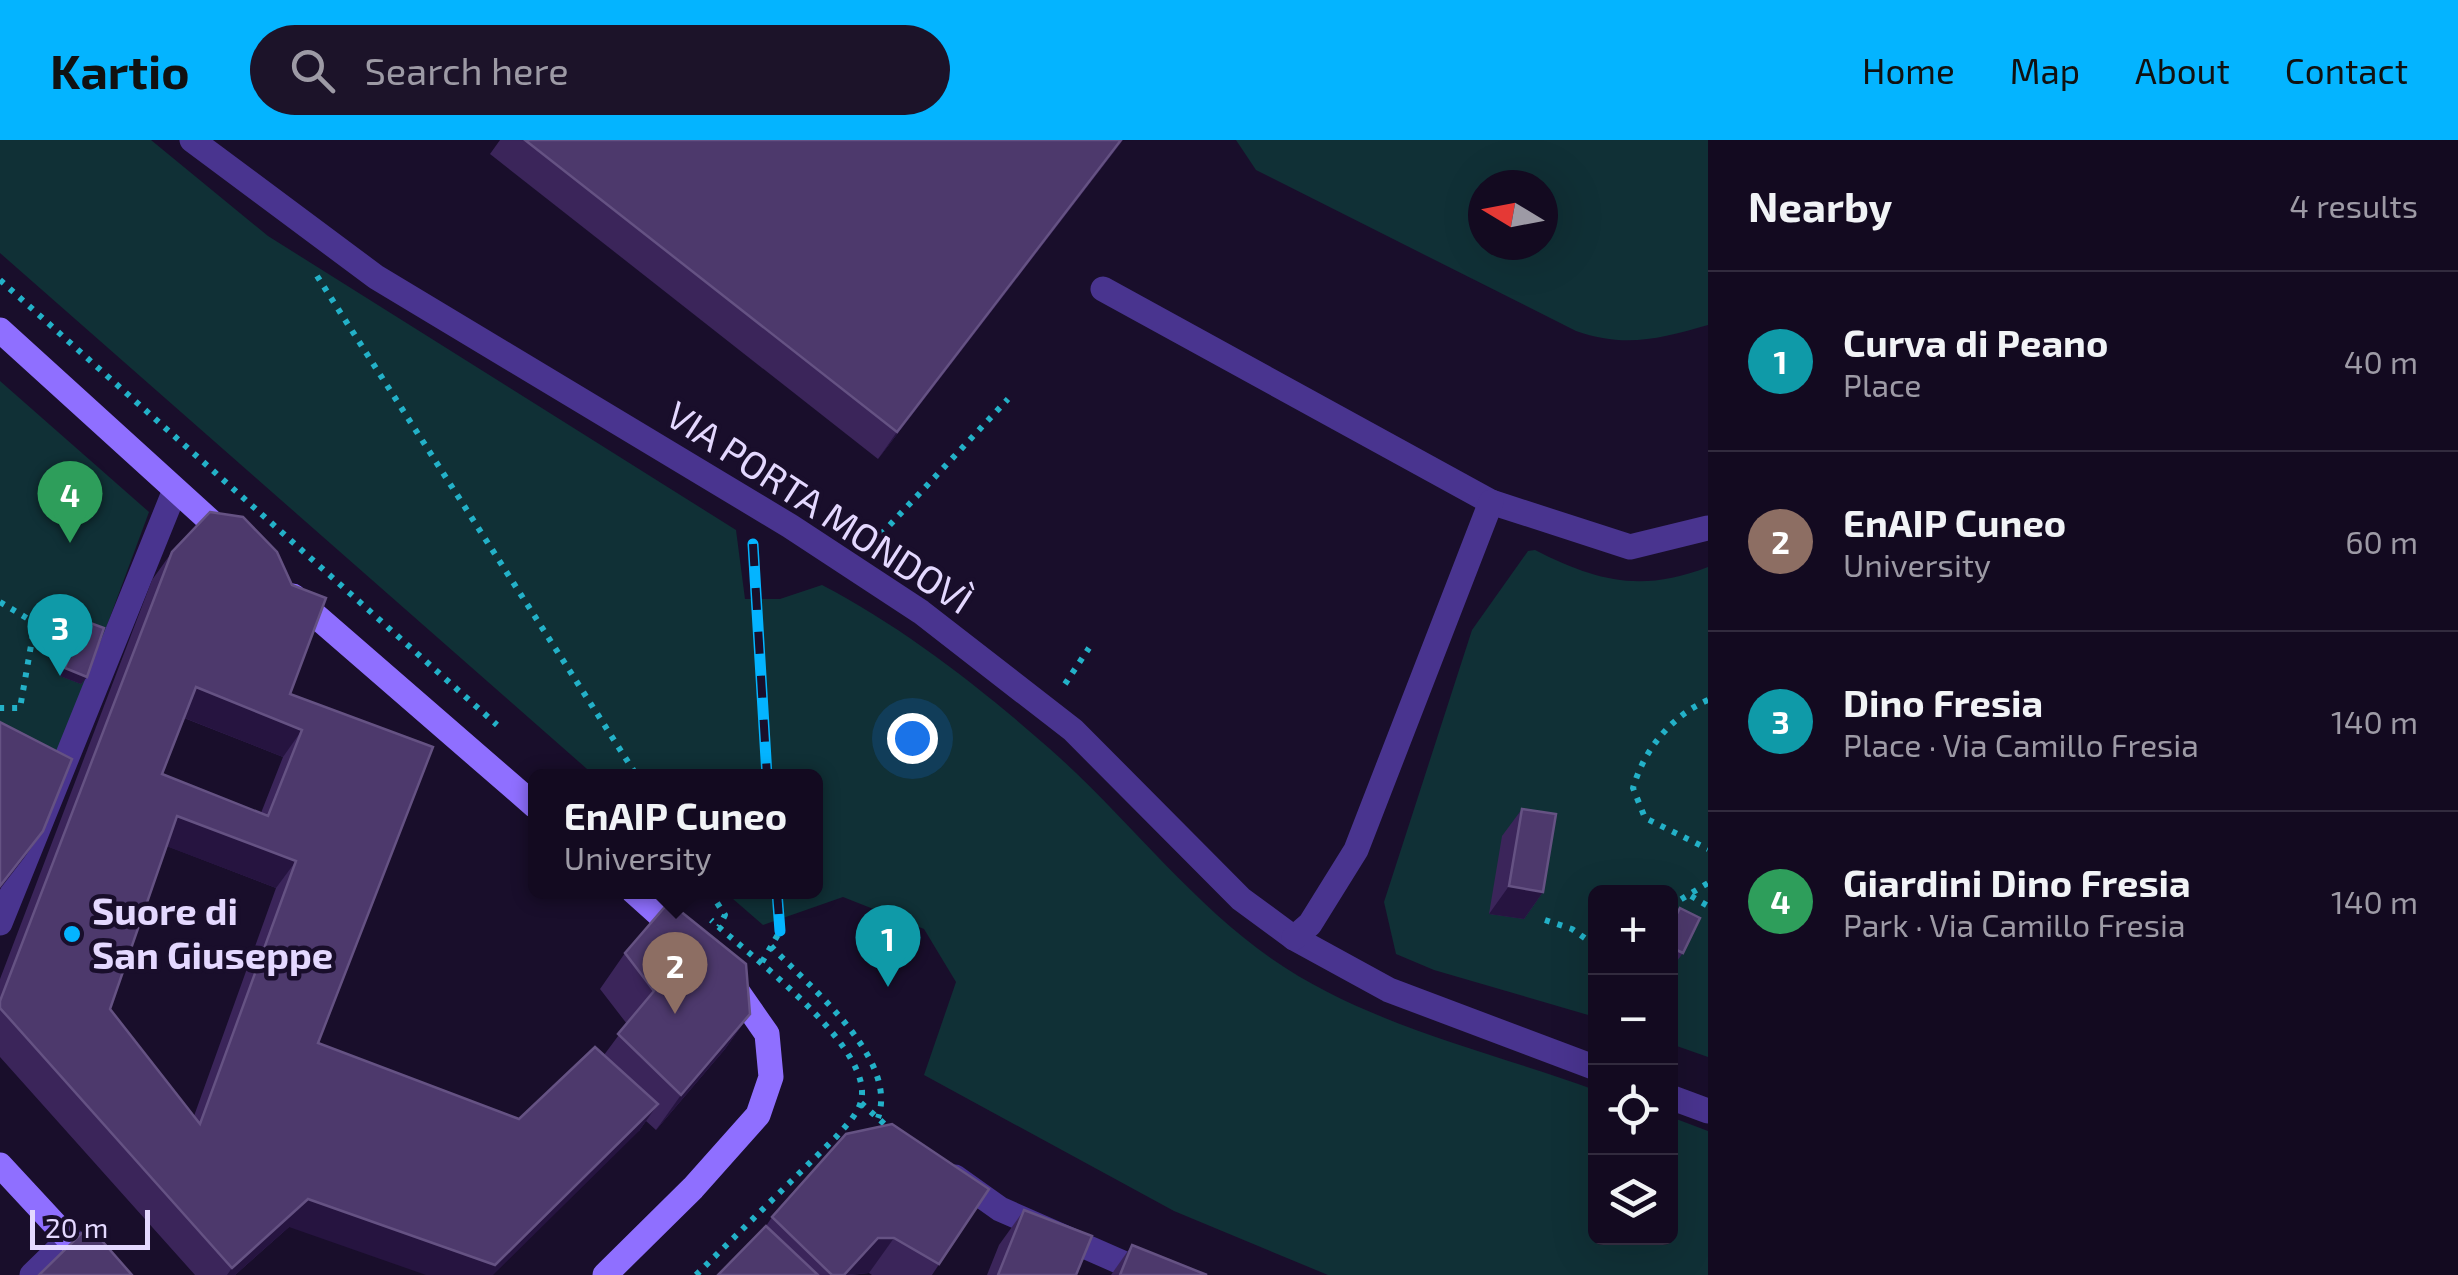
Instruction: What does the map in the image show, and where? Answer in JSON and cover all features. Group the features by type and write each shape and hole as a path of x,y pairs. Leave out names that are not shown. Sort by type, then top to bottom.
{"street":[{"name":"VIA PORTA MONDOVÌ","path":"192,140 376,277 805,536 921,612 1073,730 1240,899 1294,938 1389,990 1588,1065"},
{"path":"1103,289 1491,502 1630,547 1708,528"},
{"path":"0,330 247,555"},
{"path":"0,923 175,490"},
{"path":"1294,938 1310,924 1356,850 1491,502"},
{"path":"276,580 528,800"},
{"path":"605,1275 693,1188 758,1114 771,1076 766,1034 736,986 642,899"},
{"path":"1678,1099 1708,1111"},
{"path":"0,1165 102,1275"},
{"path":"940,1166 1000,1209 1150,1275"},
{"path":"32,1275 70,1238"}],"path":[{"path":"314,271 633,769"},
{"path":"0,280 188,444 510,736"},
{"path":"868,548 1008,398"},
{"path":"0,602 35,623 20,708 0,708"},
{"path":"1062,689 1089,648"},
{"path":"1708,700 1680,716 1657,741 1639,768 1632,788 1646,818 1708,849"},
{"path":"1678,902 1708,883"},
{"path":"1690,896 1708,906"},
{"path":"715,899 725,915 718,927"},
{"path":"696,1275 836,1136 861,1102 862,1087 850,1058 800,996 706,915"},
{"path":"1545,920 1572,929 1588,940"},
{"path":"762,962 780,931"},
{"path":"770,946 874,1061 885,1099 878,1118"},
{"path":"861,1102 894,1133"}],"green space":[{"path":"0,140 151,140 268,236 736,530 745,599 780,599 822,585 941,660 1050,749 1185,885 1272,959 1309,982 1388,1019 1588,1088 1588,1245 1678,1245 1678,1120 1708,1131 1708,1275 1328,1275 1174,1211 924,1075 956,982 924,929 843,897 763,925 733,899 823,899 823,769 587,769 0,253"},
{"path":"1236,140 1708,140 1708,325 1642,340 1610,339 1576,331 1256,170"},
{"path":"0,381 149,512 56,763 0,726"},
{"path":"1535,550 1578,569 1619,580 1661,580 1708,567 1708,1057 1678,1046 1678,885 1588,885 1588,1015 1434,970 1396,954 1384,902 1472,630 1528,551"}],"building":[{"path":"525,140 1121,140 897,432"},
{"name":"Suore di San Giuseppe","path":"210,512 243,517 277,552 292,585 326,598 290,694 433,747 318,1043 519,1119 595,1047 658,1104 495,1265 308,1199 232,1268 0,1008 172,552","holes":["196,687 302,730 268,816 162,774","177,816 296,861 200,1124 110,1009"]},
{"path":"82,620 104,628 87,677 65,668"},
{"path":"0,722 72,759 43,831 0,886"},
{"path":"1522,809 1556,814 1543,892 1509,886"},
{"path":"669,902 746,964 750,1014 681,1095 618,1034 654,991 625,953"},
{"path":"1680,908 1700,918 1683,953 1678,951"},
{"path":"892,1124 989,1189 939,1264 894,1238 878,1238 844,1275 832,1275 772,1217 846,1134"},
{"path":"1024,1210 1092,1236 1076,1275 998,1275"},
{"path":"89,1226 132,1275 39,1275"},
{"path":"766,1226 818,1275 718,1275"},
{"path":"1132,1245 1207,1275 1120,1275"}],"railway":[{"path":"753,544 767,769"},
{"path":"778,899 780,931"}],"place":[{"name":"Giardini Dino Fresia","path":"70,543"},
{"name":"Dino Fresia","path":"60,676"},
{"name":"Suore di San Giuseppe","path":"72,934"},
{"name":"Curva di Peano","path":"888,987"},
{"name":"EnAIP Cuneo","path":"675,1014"}]}
